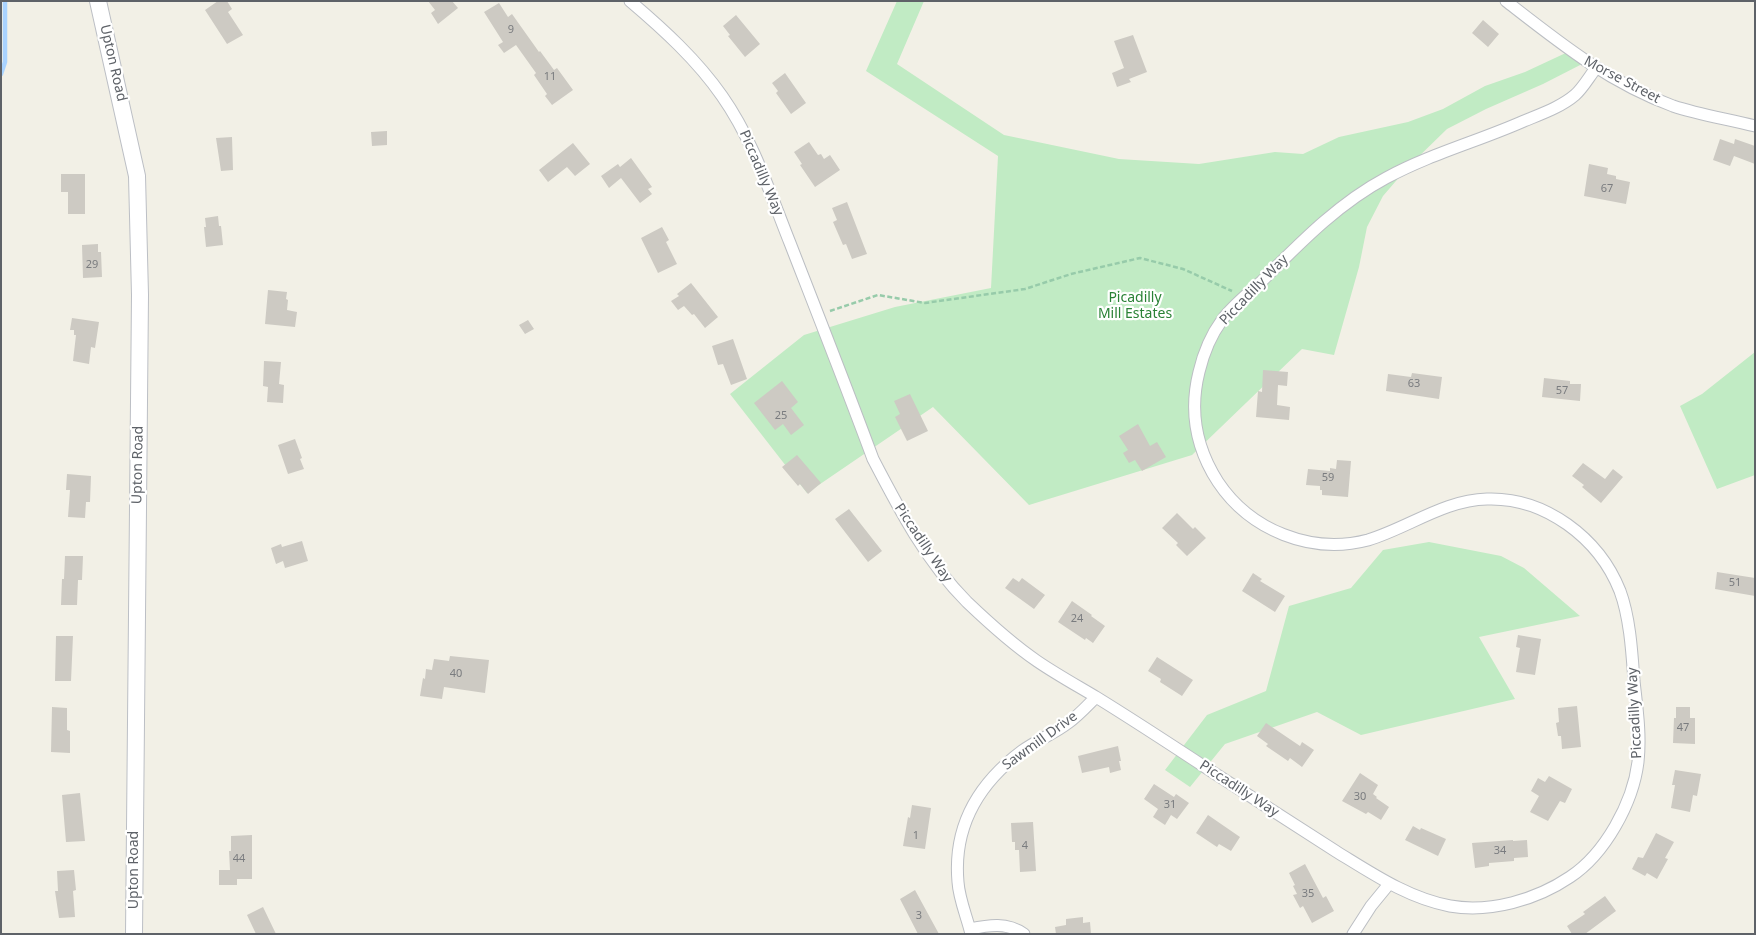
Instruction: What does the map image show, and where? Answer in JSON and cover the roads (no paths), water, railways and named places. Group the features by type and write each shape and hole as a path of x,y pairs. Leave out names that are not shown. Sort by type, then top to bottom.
{"main road":[{"name":"Upton Road","path":"98,1 137,176 140,295 134,934"}],"street":[{"name":"Piccadilly Way","path":"630,1 654,21 688,56 721,95 743,130 767,184 873,458 895,502 934,564 962,597 1001,634 1037,662 1096,697 1295,825 1389,884 1420,898 1454,907 1480,908 1505,905 1543,892 1574,875 1600,848 1621,818 1634,785 1638,759 1639,730 1632,652 1622,598 1612,575 1597,552 1580,533 1558,518 1534,507 1511,501 1487,499 1459,503 1366,540 1345,543 1316,544 1268,529 1248,516 1225,492 1206,464 1197,435 1194,407 1199,371 1209,344 1222,320 1310,233 1362,191 1394,173 1558,106 1574,96 1596,68"},
{"name":"Morse Street","path":"1506,1 1563,46 1596,68 1647,96 1715,118 1755,126"},
{"name":"Sawmill Drive","path":"1024,934 1016,928 1001,925 988,925 970,931 958,883 958,856 961,834 968,812 981,791 998,772 1023,751 1069,723 1096,697"},
{"path":"1353,934 1371,906 1389,884"}],"waterway":[{"path":"1,74 5,62 5,1"}],"park label":[{"name":"Picadilly Mill Estates","path":"1135,306"}]}
